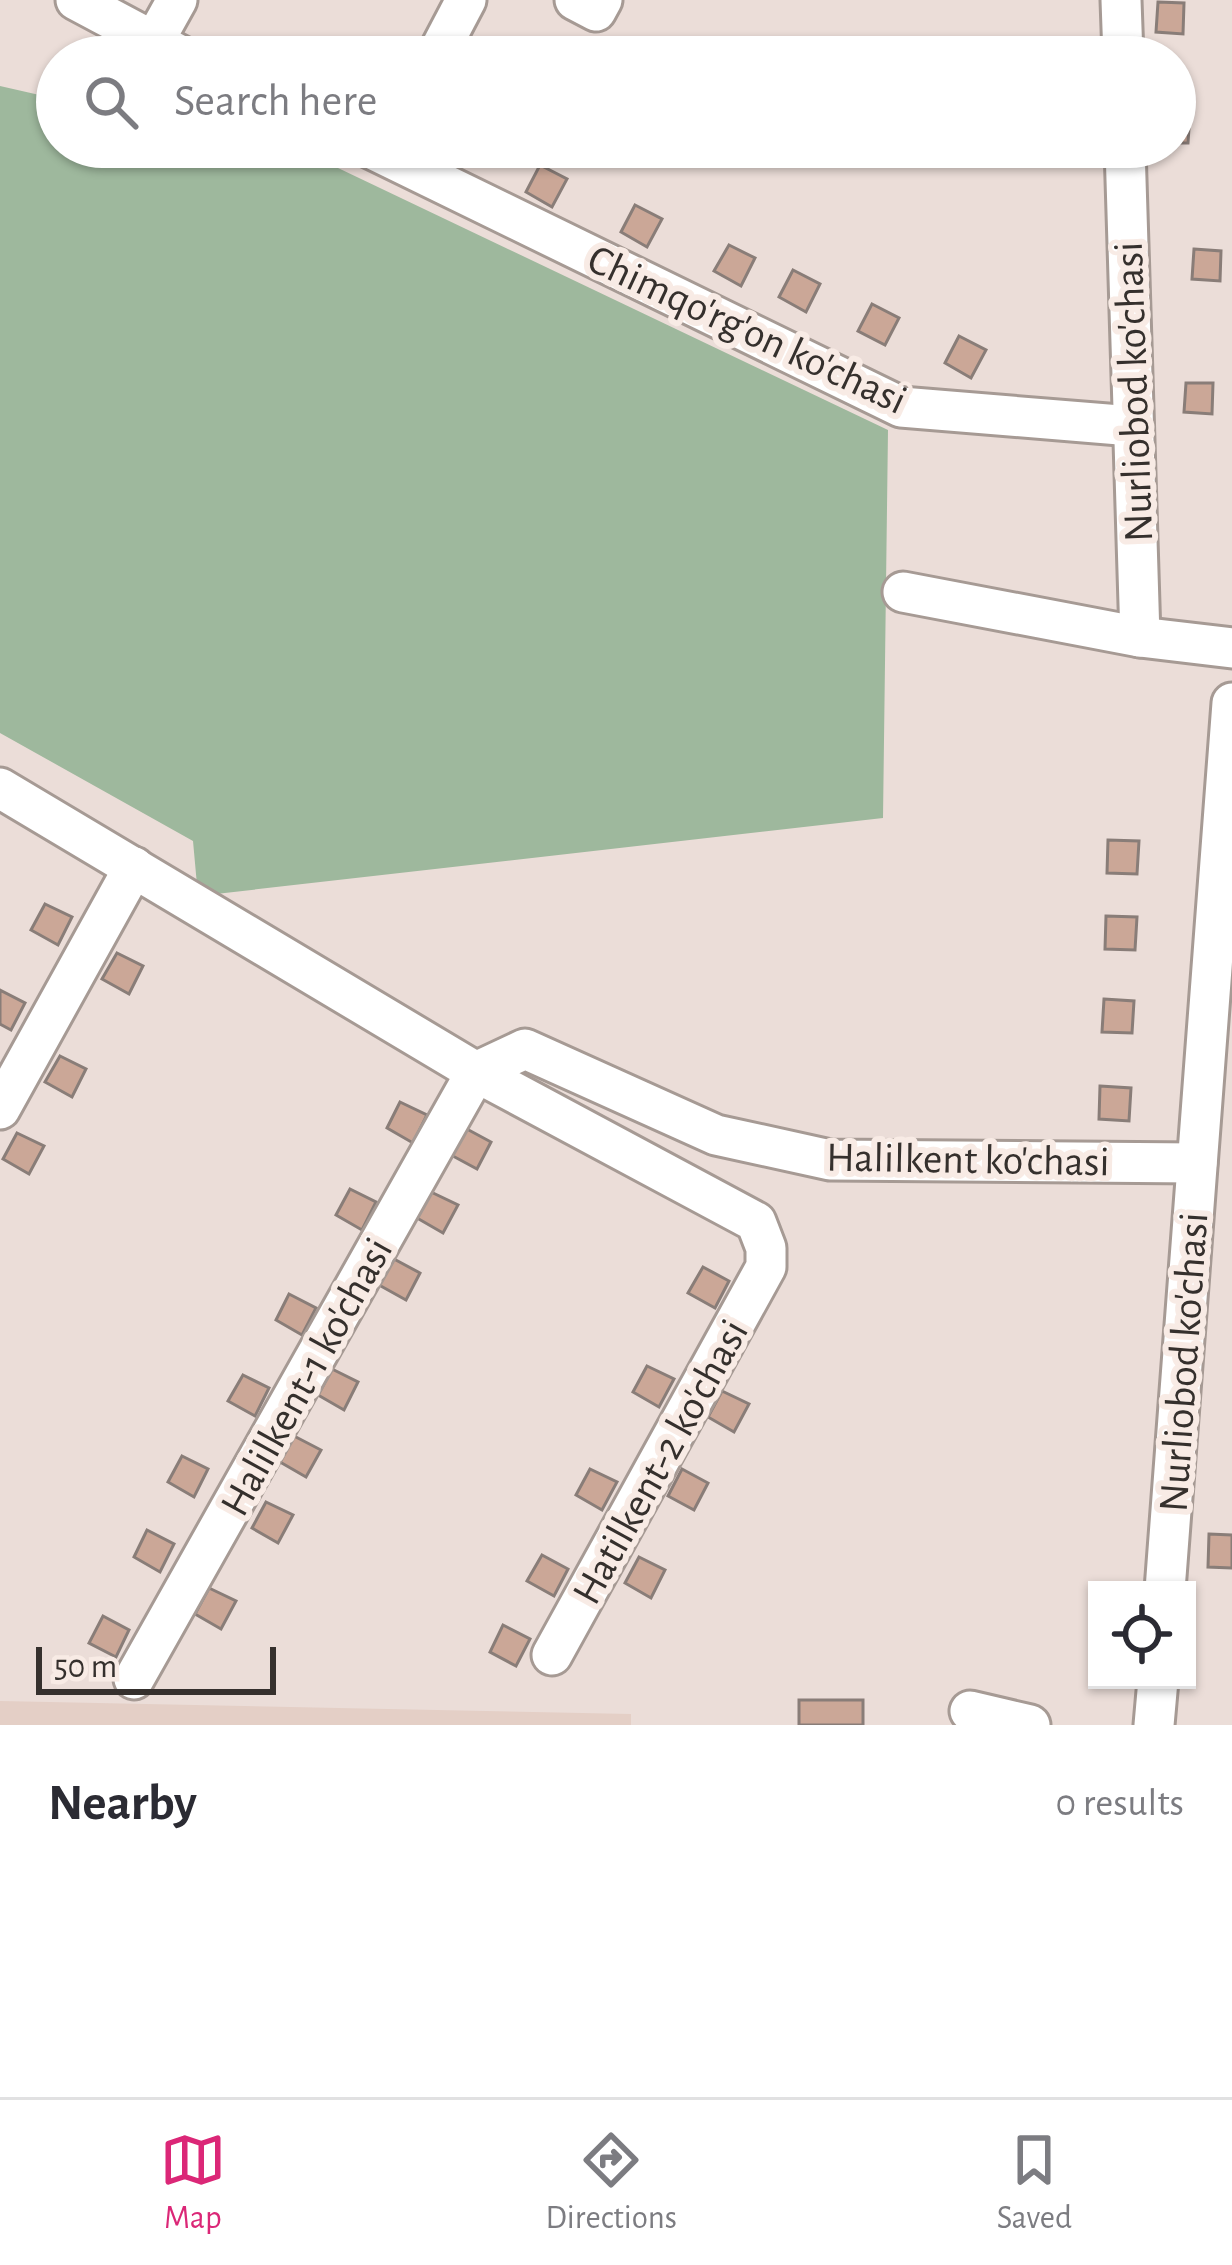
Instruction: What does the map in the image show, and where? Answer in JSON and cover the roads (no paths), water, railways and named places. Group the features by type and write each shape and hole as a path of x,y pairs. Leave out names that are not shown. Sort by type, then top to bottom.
{"street":[{"path":"76,0 142,36"},
{"path":"171,36 177,0"},
{"path":"447,36 466,0"},
{"path":"574,0 596,11 602,0"},
{"path":"1121,0 1122,36"},
{"name":"Chimqo'rg'on ko'chasi","path":"416,168 901,407 1132,426"},
{"name":"Nurliobod ko'chasi","path":"1126,168 1140,637"},
{"path":"903,592 1140,637 1232,648"},
{"name":"Nurliobod ko'chasi","path":"1166,1581 1232,703"},
{"path":"0,788 476,1072"},
{"path":"0,1109 134,867"},
{"name":"Halilkent ko'chasi","path":"476,1072 525,1049 716,1135 830,1160 1197,1163"},
{"name":"Hatilkent-2 ko'chasi","path":"476,1072 756,1222 766,1249 766,1268 552,1654"},
{"name":"Halilkent-1 ko'chasi","path":"134,1678 476,1072"},
{"path":"1154,1725 1157,1689"},
{"path":"970,1711 1030,1725"}]}
